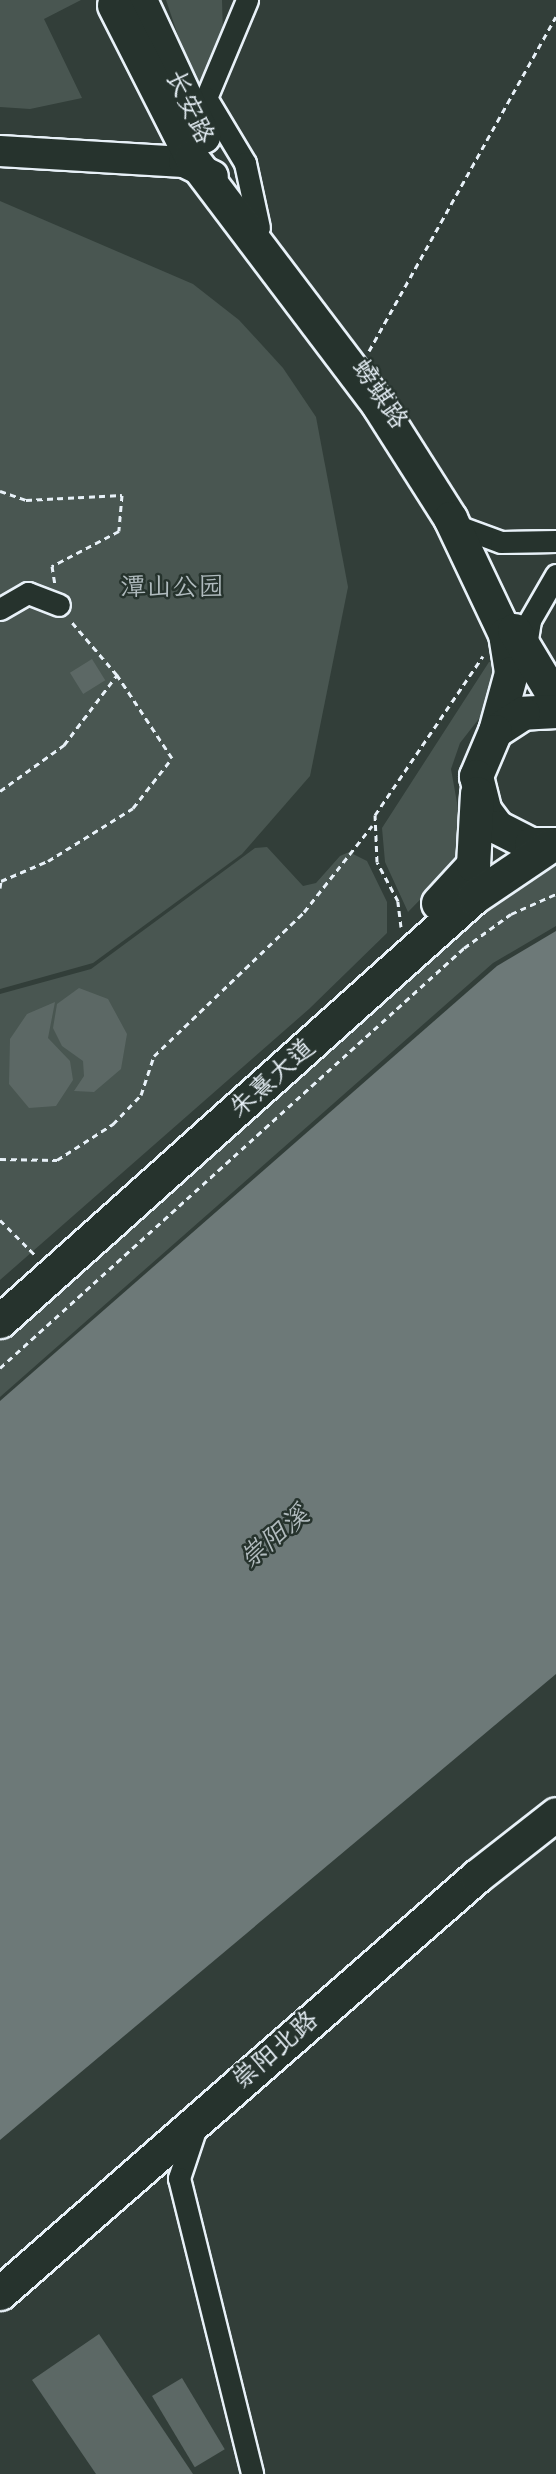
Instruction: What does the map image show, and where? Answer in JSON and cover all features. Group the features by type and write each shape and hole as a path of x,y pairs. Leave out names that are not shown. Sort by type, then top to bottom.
{"main road":[{"name":"长安路","path":"127,2 175,102 243,214"},
{"name":"长安路","path":"175,102 164,160 243,214"},
{"path":"0,151 164,160 160,142 175,102"},
{"name":"螃蜞路","path":"0,160 164,160 243,214 360,366 463,528 492,591"},
{"path":"243,214 379,406 450,518 492,591 524,656 556,700"},
{"name":"朱熹大道","path":"0,1296 400,937 472,865 479,759 495,730 511,673 505,634 492,591"},
{"path":"495,730 523,713 556,711"},
{"path":"477,793 497,827 531,844 554,844"},
{"name":"朱熹大道","path":"0,1320 474,897 554,844"},
{"name":"崇阳北路","path":"0,2268 464,1865 556,1792"},
{"name":"崇阳北路","path":"0,2293 202,2113 556,1814"}],"street":[{"path":"243,214 245,164 206,98 247,0"},
{"path":"463,528 501,542 556,542"},
{"path":"524,656 530,620 556,575"},
{"path":"0,609 28,593 59,605"},
{"path":"202,2113 179,2178 252,2474"},
{"path":"111,2195 161,2171 179,2178"}],"path":[{"path":"360,366 556,17"},
{"path":"0,491 26,500 122,495 119,531 52,566 59,605 117,675 172,758 133,808 48,861 1,881 0,888"},
{"path":"0,1159 57,1160 113,1124 141,1095 154,1056 304,912 372,826 383,799 487,650"},
{"path":"0,791 64,745 117,675"},
{"path":"372,826 377,862 398,901 400,937"},
{"path":"0,1368 464,948 511,914 556,894"},
{"path":"0,1220 40,1261"}],"green space":[{"path":"0,0 81,0 44,19 82,98 30,109 0,107"},
{"path":"166,0 222,0 223,36 200,101"},
{"name":"潭山公园","path":"0,201 193,284 239,320 283,368 316,417 348,587 310,776 242,854 93,963 0,989"},
{"path":"489,662 497,663 499,693 460,743 451,769 464,842 459,860 408,912 385,862 382,828"},
{"path":"267,847 303,886 316,883 340,856 349,852 367,861 387,902 387,933 309,1009 0,1280 0,994 91,969 255,848"},
{"path":"556,865 556,926 493,963 0,1397 0,1332 410,965 537,868"}],"water":[{"name":"崇阳溪","path":"556,931 556,1674 0,2140 0,1401 497,966"}],"building":[{"path":"92,659 105,680 83,694 70,673"},
{"path":"79,988 108,999 127,1034 121,1069 94,1092 74,1091 84,1076 83,1061 62,1046 53,1028 57,1004"},
{"path":"55,1002 48,1038 70,1061 73,1080 56,1106 29,1108 9,1084 10,1039 27,1014"},
{"path":"99,2334 193,2474 96,2474 32,2380"},
{"path":"182,2378 225,2449 195,2467 152,2396"}]}
